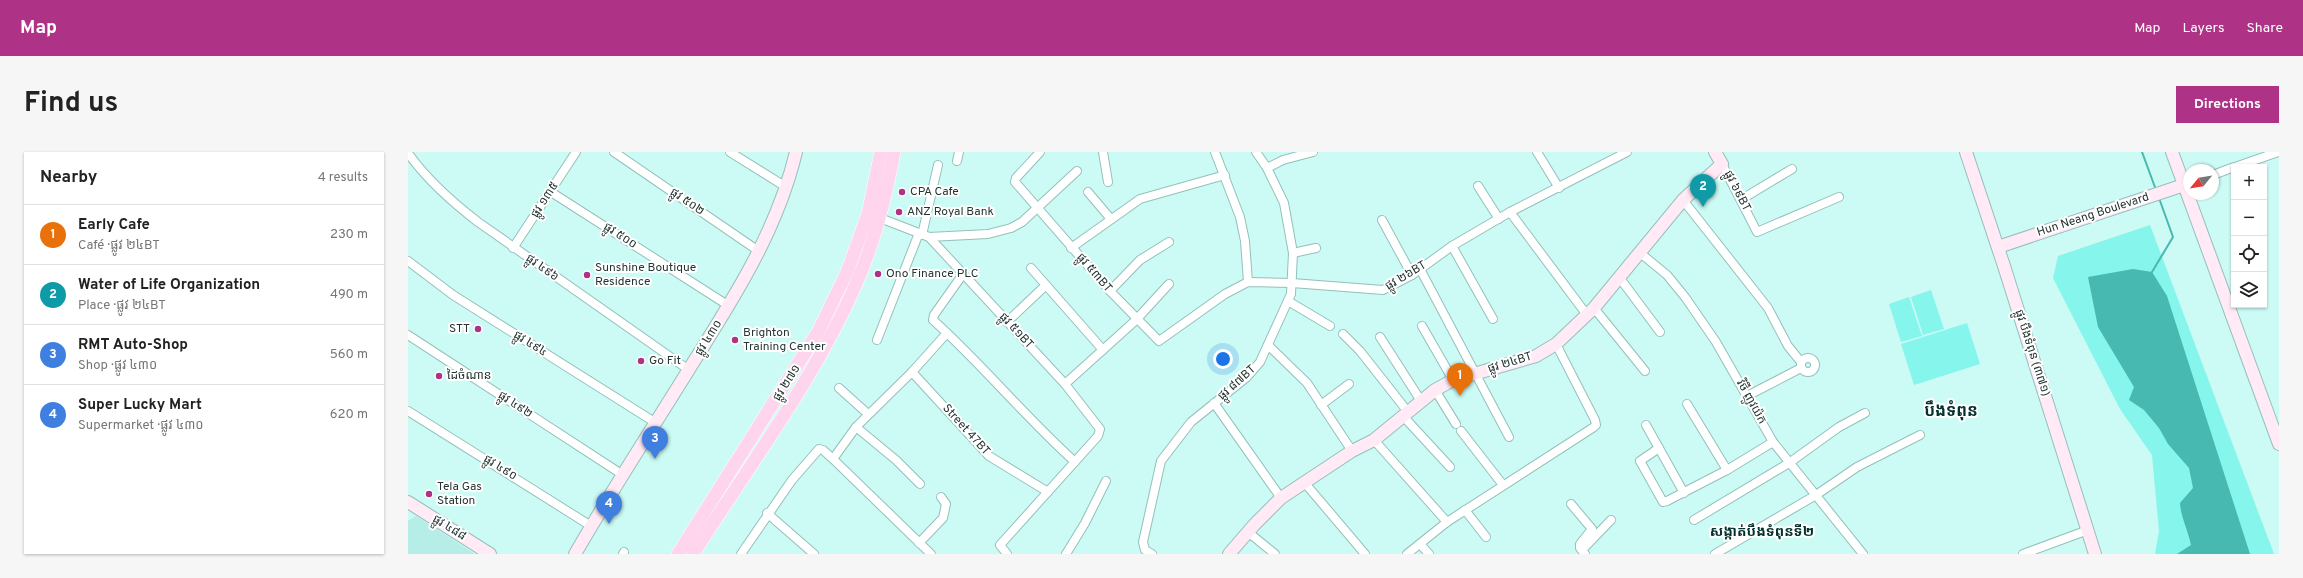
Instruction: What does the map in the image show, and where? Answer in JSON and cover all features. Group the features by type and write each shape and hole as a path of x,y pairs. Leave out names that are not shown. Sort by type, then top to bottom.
{"main road":[{"name":"ផ្លូវ ២៧១","path":"678,554 818,332 847,272 868,214 882,152"},
{"name":"ផ្លូវ ២៧១","path":"692,554 829,339 859,276 880,218 894,152"}],"street":[{"name":"ផ្លូវ ១៣៥","path":"513,248 576,152"},
{"name":"ផ្លូវ ៥០២","path":"614,152 760,252"},
{"path":"730,152 786,187"},
{"name":"ផ្លូវ ៤៣០","path":"574,554 729,306 760,252 786,187 796,152"},
{"path":"957,160 959,152"},
{"name":"ផ្លូវ ៥៣BT","path":"1040,152 1015,180 1071,248 1153,337"},
{"path":"1103,152 1108,182"},
{"path":"1215,152 1240,217 1245,241 1248,282"},
{"name":"ផ្លូវ ៨៧BT","path":"1152,554 1144,547 1144,537 1161,461 1191,422 1247,376 1260,362 1288,301 1292,283 1293,254 1284,203 1267,168 1256,152"},
{"path":"1267,168 1283,160 1313,152"},
{"path":"1537,152 1559,188"},
{"name":"ផ្លូវ ២៦BT","path":"1153,337 1159,341 1225,294 1248,282 1292,283 1383,290 1412,274 1452,246 1510,212 1627,152"},
{"name":"ផ្លូវ ៦៩BT","path":"1715,152 1742,199 1757,232 1838,197"},
{"name":"ផ្លូវ បឹងទំពុន (៣៧១)","path":"1966,152 1998,247 2095,554"},
{"path":"2172,152 2183,177"},
{"path":"2243,164 2278,152"},
{"name":"ផ្លូវ ៤៩៦","path":"408,153 419,168 453,202 513,248 689,370"},
{"name":"ផ្លូវ ២៤BT","path":"1230,554 1248,532 1281,498 1352,451 1374,440 1435,390 1453,380 1536,356 1556,344 1590,311 1683,200 1722,164"},
{"path":"877,340 923,235 938,165"},
{"path":"2219,173 2231,168"},
{"path":"1742,199 1792,169"},
{"path":"880,218 923,235 988,234 1011,228 1022,222 1077,171"},
{"path":"1071,248 1110,218 1140,199 1225,175"},
{"name":"Hun Neang Boulevard","path":"1998,247 2183,185"},
{"path":"1478,186 1499,219"},
{"name":"ផ្លូវ ៥០០","path":"551,192 729,306"},
{"path":"1088,192 1110,218"},
{"path":"1683,200 1768,308 1788,346 1802,365 1747,396"},
{"path":"2192,200 2279,441"},
{"path":"1510,212 1590,311 1645,371"},
{"path":"1382,220 1412,274"},
{"name":"ផ្លូវ ៥១BT","path":"923,235 963,274 1008,322 1065,384 1099,426 1100,431 1098,436 1075,462"},
{"path":"1110,291 1140,260 1169,242"},
{"path":"1452,246 1493,320"},
{"path":"1293,254 1316,248"},
{"name":"វិថី ញូវយ៉ក","path":"1639,252 1667,275 1685,297 1716,342 1773,442 1863,554"},
{"name":"ផ្លូវ ៤៩៤","path":"408,261 453,295 656,423"},
{"path":"1031,268 1103,350"},
{"path":"1420,269 1477,373 1509,436"},
{"path":"963,274 933,318 1042,432 1075,462 1000,545 1007,554"},
{"path":"1619,277 1660,332"},
{"path":"1065,384 1136,320 1168,284"},
{"path":"1008,322 1046,285"},
{"path":"1288,301 1330,326"},
{"path":"1422,326 1453,380"},
{"path":"833,459 856,426 912,372 946,333"},
{"path":"1343,334 1360,351 1406,414 1450,468"},
{"name":"ផ្លូវ ៤៩២","path":"408,335 623,475"},
{"path":"1380,337 1421,400"},
{"path":"1407,554 1447,522 1596,425 1556,344"},
{"path":"1268,345 1307,383 1352,451"},
{"name":"Street 47BT","path":"912,372 989,456 1048,492"},
{"path":"1321,405 1349,384"},
{"path":"839,388 868,414"},
{"path":"1435,390 1456,424"},
{"path":"1214,403 1281,498"},
{"path":"1687,404 1727,470"},
{"name":"ផ្លូវ ៤៩០","path":"408,411 591,526"},
{"path":"1694,520 1789,463 1839,427 1866,413"},
{"path":"1646,425 1684,493"},
{"path":"856,426 896,460 920,484"},
{"path":"1461,431 1503,485"},
{"path":"1714,554 1816,495 1879,455 1920,435"},
{"path":"1374,440 1447,522"},
{"path":"1659,448 1641,459 1640,464 1663,502 1684,493 1727,470 1773,442"},
{"path":"741,554 767,513 813,453 819,449 823,450 833,459 931,554"},
{"path":"1066,554 1085,523 1106,481"},
{"path":"1304,482 1366,554"},
{"path":"919,543 943,518 946,504 940,497"},
{"path":"1571,504 1592,529 1580,544 1584,552 1611,520"},
{"name":"ផ្លូវ ៤៨៨","path":"411,507 490,554"},
{"path":"1465,510 1486,537"},
{"path":"767,513 814,554"},
{"path":"2023,554 2088,530"},
{"path":"1248,532 1275,554"},
{"path":"1420,544 1429,554"}],"shaded area":[{"path":"2150,225 2274,554 2155,554 2159,531 2152,455 2120,409 2053,278 2058,256"},
{"path":"2133,269 2152,272 2167,296 2250,554 2177,554 2191,545 2180,503 2193,488 2189,468 2168,444 2159,428 2144,410 2129,400 2134,387 2098,327 2088,277"},
{"path":"1931,290 1944,329 1923,335 1911,297"},
{"path":"1909,297 1922,336 1901,342 1889,304"},
{"path":"1967,323 1980,364 1914,385 1901,344"},
{"path":"416,516 475,554 408,554 408,521"}],"waterway":[{"path":"2142,152 2156,190"},
{"path":"2152,272 2173,237 2159,198"}],"place":[{"name":"CPA Cafe","path":"902,192"},
{"name":"Water of Life Organization","path":"1703,207"},
{"name":"ANZ Royal Bank","path":"899,212"},
{"name":"Ono Finance PLC","path":"878,274"},
{"name":"Sunshine Boutique Residence","path":"587,275"},
{"name":"STT","path":"478,329"},
{"name":"Brighton Training Center","path":"735,340"},
{"name":"Go Fit","path":"641,361"},
{"name":"ដៃចំណាន","path":"439,376"},
{"name":"Early Cafe","path":"1460,396"},
{"name":"RMT Auto-Shop","path":"655,459"},
{"name":"Tela Gas Station","path":"429,494"},
{"name":"Super Lucky Mart","path":"609,524"}],"district":[{"name":"បឹងទំពុន","path":"1951,412"},
{"name":"សង្កាត់បឹងទំពុនទី២","path":"1762,532"}]}
